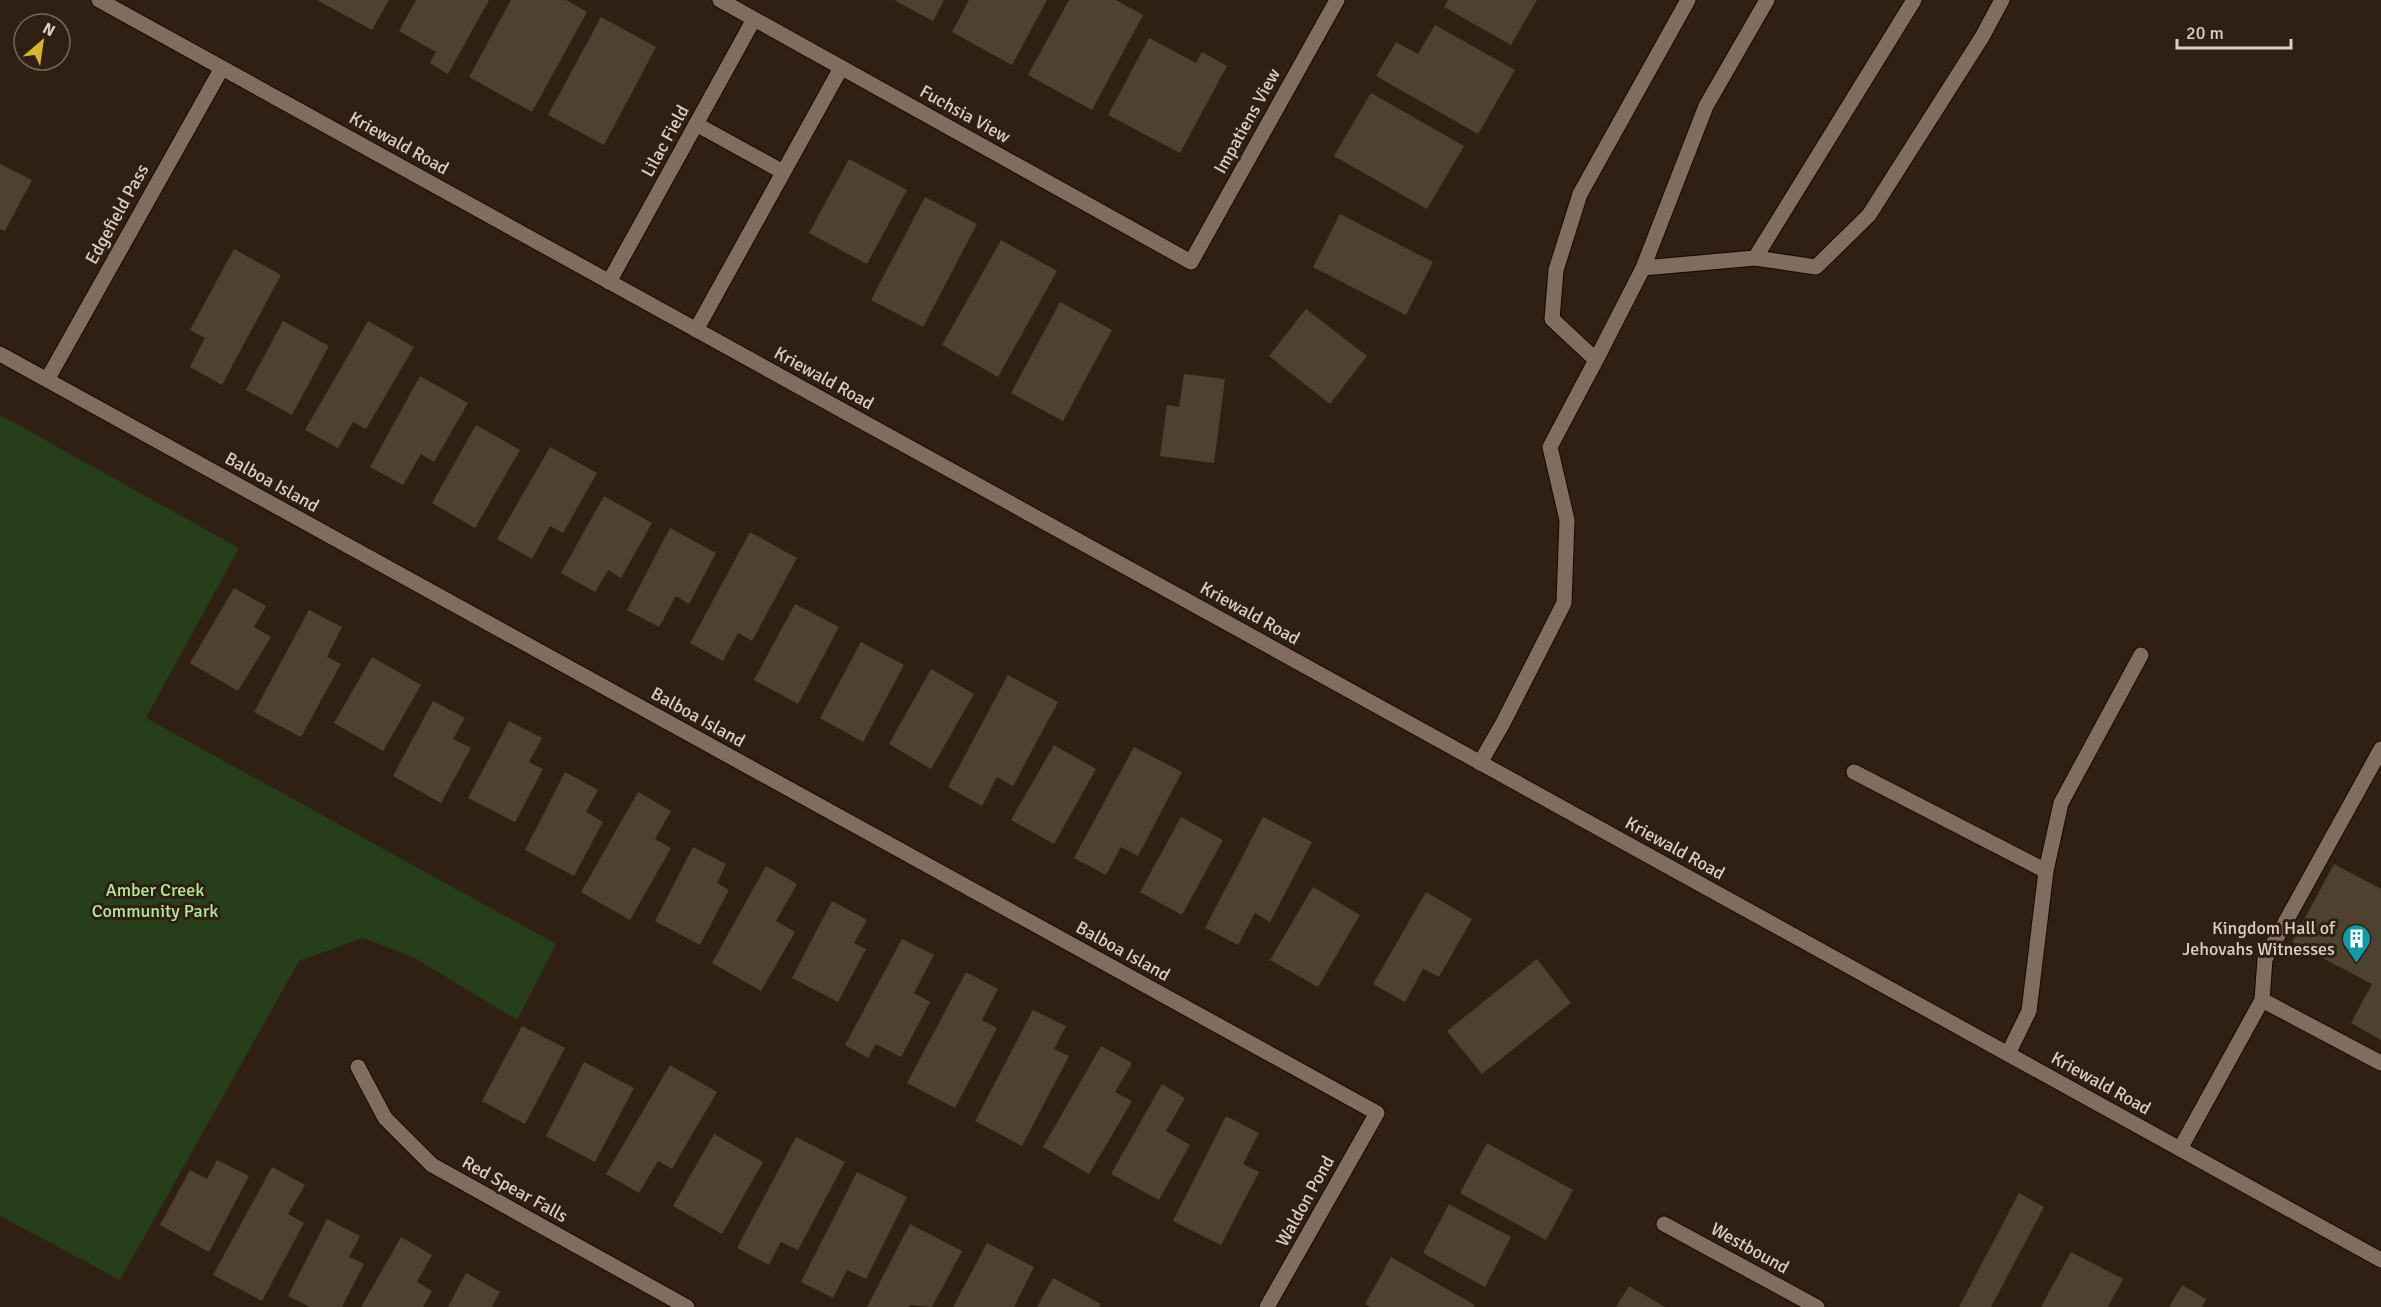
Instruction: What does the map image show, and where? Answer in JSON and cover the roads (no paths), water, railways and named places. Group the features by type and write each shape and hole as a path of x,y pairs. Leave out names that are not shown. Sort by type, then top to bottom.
{"street":[{"name":"Kriewald Road","path":"99,0 2381,1260"},
{"name":"Fuchsia View","path":"720,0 1191,262"},
{"name":"Impatiens View","path":"1191,262 1337,0"},
{"path":"1596,360 1552,319 1556,270 1580,194 1688,0"},
{"path":"1480,763 1564,603 1567,520 1550,447 1643,268 1706,105 1767,0"},
{"path":"1755,258 1914,0"},
{"path":"1643,268 1755,258 1816,267 1869,215 1982,37 2002,0"},
{"name":"Lilac Field","path":"609,282 754,19"},
{"name":"Edgefield Pass","path":"47,380 222,68"},
{"path":"696,330 841,68"},
{"path":"696,124 783,172"},
{"name":"Balboa Island","path":"0,354 1377,1113"},
{"path":"2008,1054 2029,1011 2046,871 2061,803 2141,655"},
{"path":"2180,1149 2262,1000 2265,959 2381,748"},
{"path":"1854,772 2046,871"},
{"path":"2262,1000 2381,1063"},
{"name":"Red Spear Falls","path":"358,1067 385,1118 432,1165 687,1307"},
{"name":"Waldon Pond","path":"1267,1307 1377,1113"},
{"name":"Westbound","path":"1664,1224 1817,1307"}],"place":[{"name":"Kingdom Hall of Jehovahs Witnesses","path":"2356,964"}],"park label":[{"name":"Amber Creek Community Park","path":"155,900"}]}
